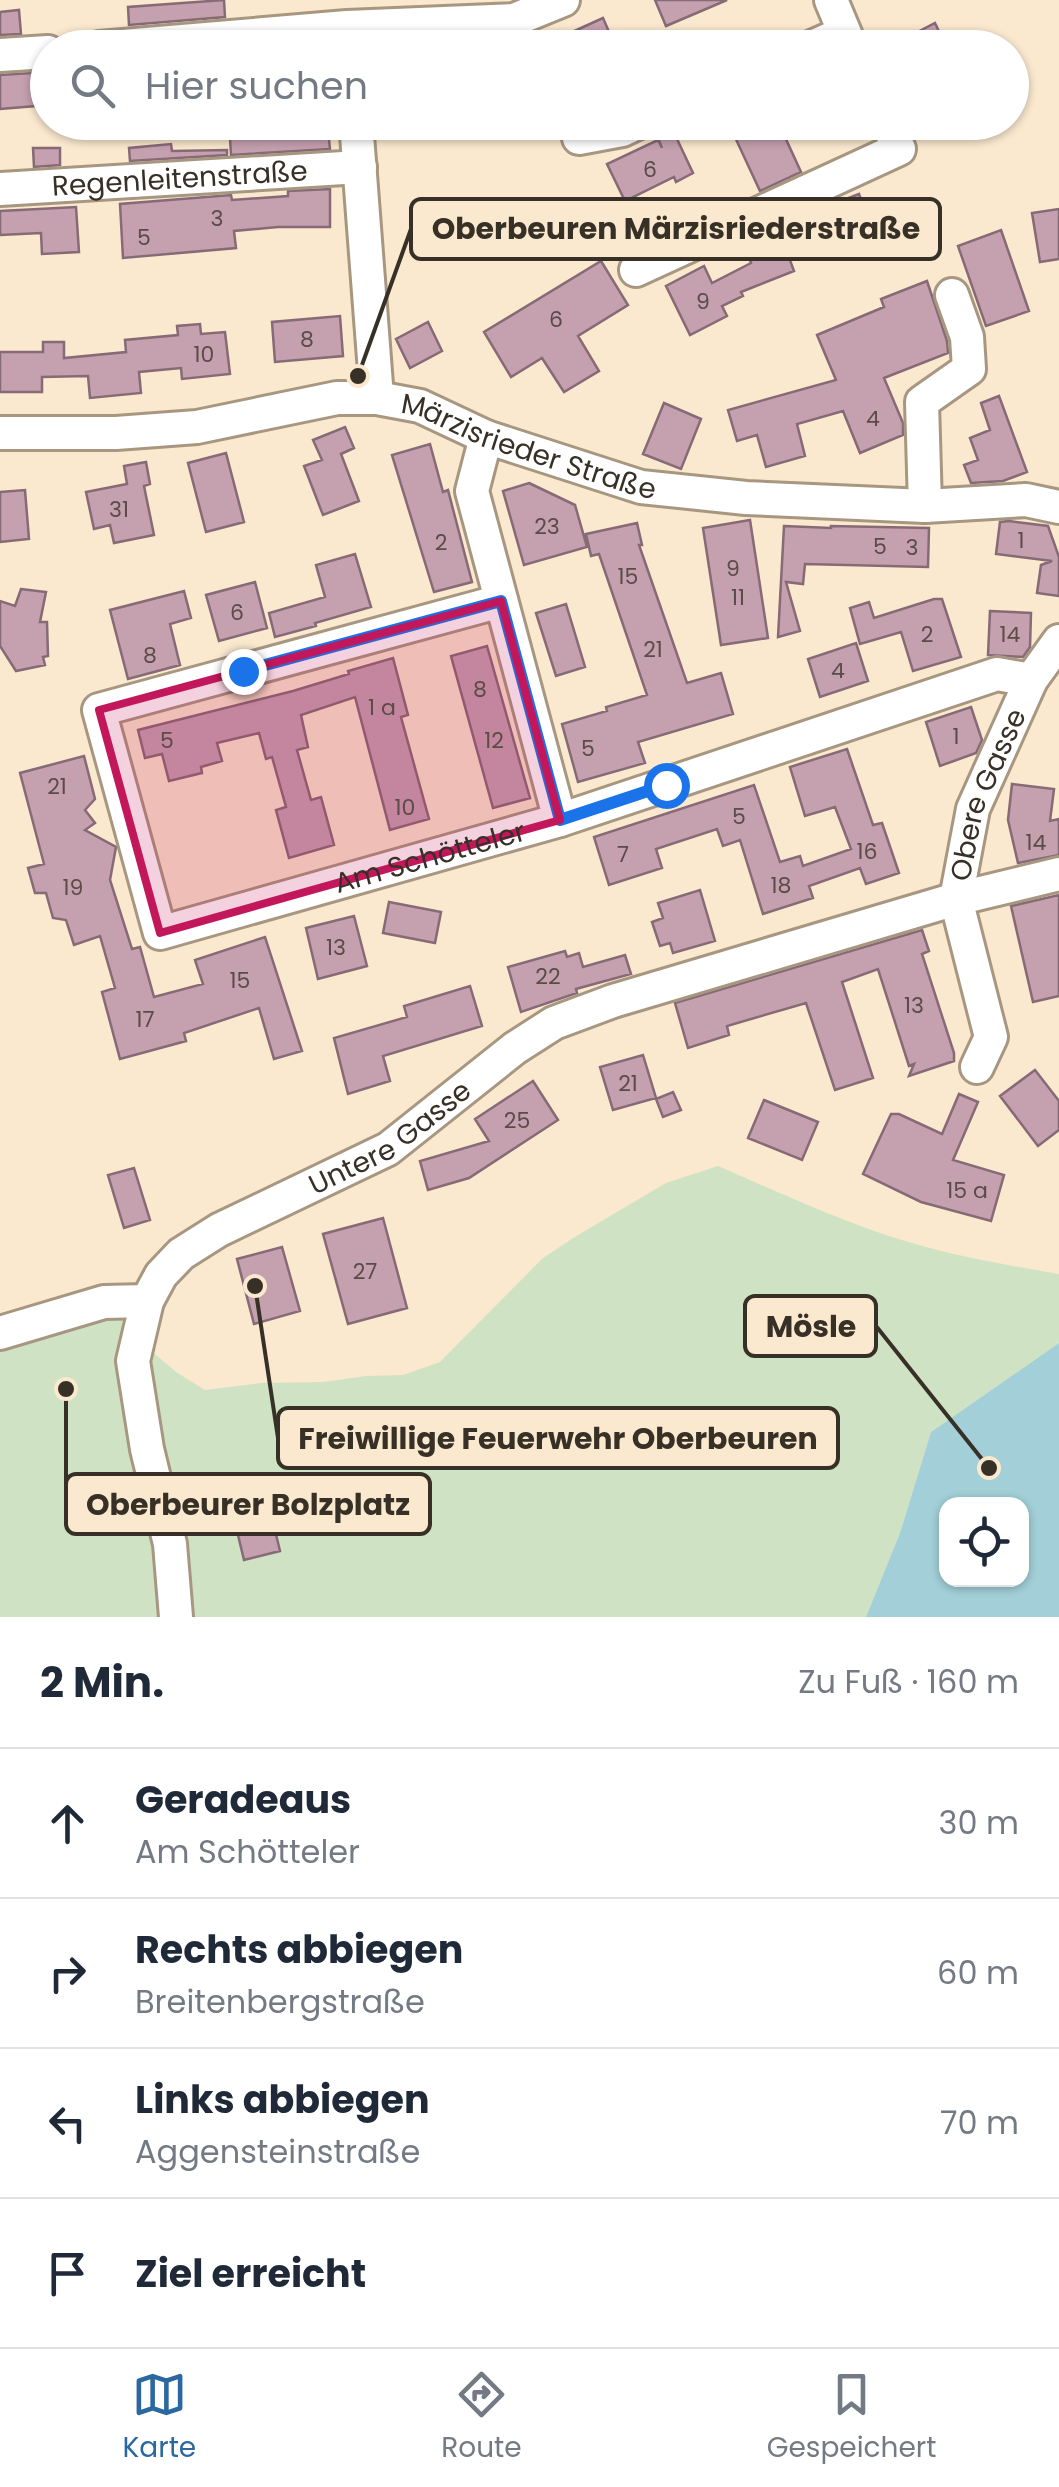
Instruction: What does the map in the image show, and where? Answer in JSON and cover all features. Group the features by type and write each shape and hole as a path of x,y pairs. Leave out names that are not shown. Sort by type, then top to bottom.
{"street":[{"path":"292,30 514,20 563,0"},
{"path":"831,0 844,30"},
{"path":"0,55 30,53"},
{"path":"358,140 376,398"},
{"path":"636,270 899,149 895,140"},
{"name":"Regenleitenstraße","path":"0,189 360,167"},
{"path":"925,506 922,402 969,369 967,337 952,295"},
{"name":"Märzisrieder Straße","path":"0,433 116,434 197,427 338,398 376,398 420,406 486,437 641,487 746,498 925,506 1026,500 1059,507"},
{"path":"486,437 472,491 560,820"},
{"name":"Am Schötteler","path":"501,601 98,710 160,933 560,820 996,674 1031,680"},
{"name":"Obere Gasse","path":"956,898 972,809 1031,680 1059,642"},
{"name":"Untere Gasse","path":"176,1617 170,1544 147,1448 133,1361 147,1300 161,1275 181,1254 219,1230 388,1148 515,1048 554,1023 612,1000 956,898 1059,874"},
{"path":"956,898 991,1037 978,1067"},
{"path":"0,1333 104,1302 147,1300"}],"highlighted area":[{"path":"501,601 560,820 160,933 99,710"}],"green space":[{"path":"718,1166 909,1242 1059,1274 1059,1343 931,1432 900,1533 866,1617 183,1617 142,1343 205,1390 403,1375 440,1362 543,1258 666,1183"},
{"path":"140,1305 170,1617 0,1617 0,1337"}],"water":[{"path":"1059,1343 1059,1617 866,1617 900,1533 931,1432"}],"building":[{"path":"224,0 225,17 129,25 128,7"},
{"path":"655,0 727,0 666,26"},
{"path":"19,10 21,34 0,35 0,12"},
{"path":"603,18 608,30 577,30"},
{"path":"30,73 30,106 0,109 0,75"},
{"path":"230,140 329,140 330,149 231,155"},
{"path":"658,140 662,148 659,140 677,140 693,173 676,182 674,177 625,201 607,164"},
{"path":"736,140 786,140 801,172 760,191"},
{"path":"171,144 172,151 227,150 227,155 130,161 129,148"},
{"path":"33,148 60,148 60,165 34,167"},
{"path":"330,189 330,227 234,231 236,248 123,258 120,204 231,195 232,200 288,196 288,191"},
{"path":"859,194 875,236 837,251 821,209"},
{"path":"76,207 79,252 42,254 41,233 0,235 0,211"},
{"path":"1059,209 1059,259 1040,262 1032,213"},
{"path":"1001,230 1029,311 986,326 958,246"},
{"path":"780,233 794,271 741,292 743,296 722,306 727,316 690,335 666,286 704,266 712,283 751,263 745,246"},
{"path":"601,261 628,305 578,336 599,371 564,392 542,358 511,377 484,332"},
{"path":"927,281 948,353 884,378 903,423 903,435 860,453 843,411 797,424 805,456 766,467 757,435 737,441 728,410 836,380 817,335 884,307 881,299"},
{"path":"340,316 343,356 275,362 272,322"},
{"path":"428,322 442,351 410,368 396,339"},
{"path":"200,324 201,334 225,332 230,374 182,379 181,368 139,372 141,393 90,398 88,376 42,377 42,392 0,392 0,352 43,352 43,342 64,342 64,358 126,352 125,340 178,335 177,326"},
{"path":"999,396 1027,472 1003,481 971,483 964,465 978,460 970,438 990,430 981,403"},
{"path":"664,403 701,419 681,469 643,454"},
{"path":"345,427 354,448 341,454 359,501 323,515 304,466 322,460 313,440"},
{"path":"430,444 443,492 448,490 472,582 434,592 392,455"},
{"path":"226,453 244,522 206,532 188,463"},
{"path":"146,462 150,484 144,486 154,535 114,543 110,525 94,529 86,492 127,484 124,466"},
{"path":"529,483 575,505 587,547 524,565 503,491"},
{"path":"25,490 29,539 0,542 0,492"},
{"path":"750,520 768,638 721,645 703,528"},
{"path":"1000,522 1048,526 1059,557 1059,596 1037,593 1041,565 1052,561 996,554"},
{"path":"637,523 639,545 687,683 721,673 733,714 638,742 645,763 578,782 562,724 647,695 599,554 591,556 586,534"},
{"path":"784,526 929,528 928,567 805,564 803,584 786,582 800,631 778,637"},
{"path":"355,554 371,607 275,637 269,613 325,597 316,565"},
{"path":"255,582 267,628 219,641 206,595"},
{"path":"21,589 46,592 40,622 47,622 48,656 43,657 45,665 16,671 0,646 0,601 15,606"},
{"path":"184,591 191,618 170,624 180,665 128,679 110,610"},
{"path":"942,599 961,657 913,671 901,632 860,644 850,608 869,602 874,618"},
{"path":"566,604 585,667 556,676 536,613"},
{"path":"990,611 1031,613 1030,647 1023,657 988,655"},
{"path":"856,643 868,681 820,697 808,659"},
{"path":"487,646 530,798 493,808 451,656"},
{"path":"393,658 408,715 401,717 429,819 390,830 355,697 301,715 308,747 297,750 311,800 321,797 334,845 289,858 276,810 286,807 272,757 266,759 259,733 217,743 222,761 201,767 202,773 169,781 162,754 145,758 138,730 293,691"},
{"path":"971,707 982,740 976,753 940,766 926,722"},
{"path":"847,749 873,825 882,823 899,873 866,884 860,868 809,886 813,898 763,914 740,840 723,846 717,829 656,849 662,868 609,885 594,837 754,785 780,862 800,856 803,866 851,849 835,807 805,816 790,767"},
{"path":"84,756 95,799 85,810 95,823 85,830 116,847 110,880 132,949 140,947 154,997 203,984 195,960 265,937 302,1051 274,1059 259,1008 184,1033 186,1041 120,1059 102,992 115,988 100,936 74,945 66,920 53,918 46,893 35,893 28,868 44,864 20,773"},
{"path":"1012,784 1054,789 1050,821 1059,819 1059,855 1018,863 1008,820"},
{"path":"700,890 715,941 673,953 670,943 660,946 652,922 663,918 658,903"},
{"path":"1059,895 1059,996 1033,1002 1011,906"},
{"path":"389,902 441,912 435,943 383,933"},
{"path":"354,916 367,966 318,979 306,928"},
{"path":"922,930 929,951 922,954 954,1061 909,1076 914,1064 909,1066 878,969 842,982 873,1078 835,1090 806,1003 727,1026 729,1035 688,1048 675,1003"},
{"path":"565,951 567,957 579,953 583,967 625,955 631,974 576,989 577,993 521,1012 508,967"},
{"path":"470,986 482,1026 383,1056 390,1081 348,1094 334,1038 407,1017 404,1006"},
{"path":"643,1055 656,1098 613,1110 600,1067"},
{"path":"1035,1070 1059,1101 1059,1130 1038,1146 1000,1096"},
{"path":"533,1081 558,1120 469,1178 428,1190 420,1161 489,1141 475,1119"},
{"path":"673,1092 681,1110 663,1117 656,1099"},
{"path":"959,1094 978,1102 953,1160 1004,1175 991,1221 921,1202 863,1174 891,1114 942,1134"},
{"path":"764,1100 818,1122 802,1160 748,1138"},
{"path":"134,1168 150,1220 124,1228 108,1175"},
{"path":"383,1218 407,1308 348,1324 323,1234"},
{"path":"282,1247 300,1311 254,1324 237,1259"},
{"path":"267,1497 280,1551 244,1560 231,1506"}],"place":[{"name":"Oberbeuren Märzisriederstraße","path":"358,376"},
{"name":"Freiwillige Feuerwehr Oberbeuren","path":"255,1286"},
{"name":"Oberbeurer Bolzplatz","path":"66,1389"},
{"name":"Mösle","path":"989,1468"}],"route":[{"path":"243,671 501,601 560,820 666,785"}]}
